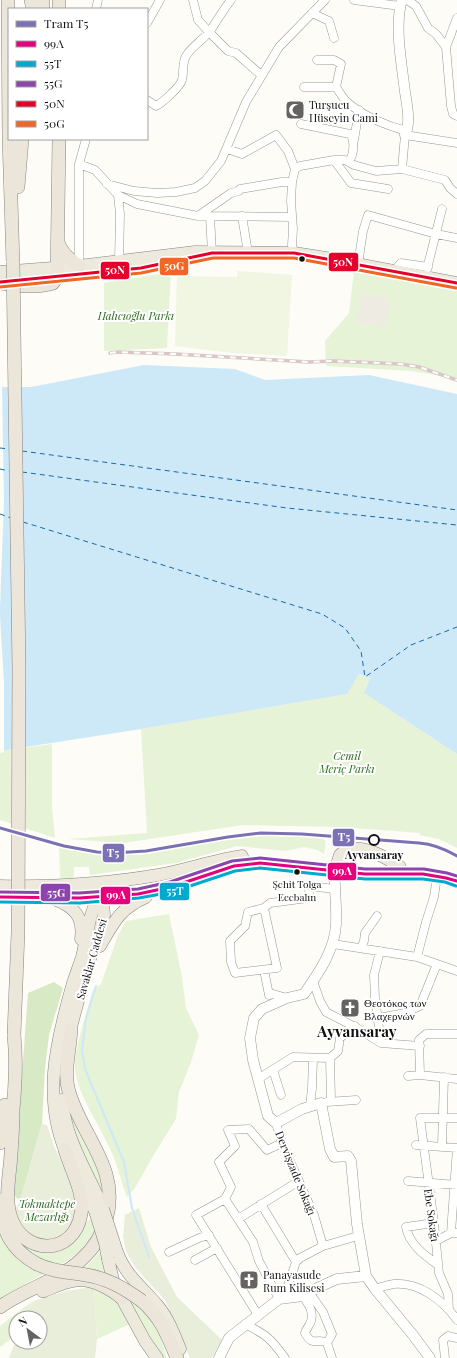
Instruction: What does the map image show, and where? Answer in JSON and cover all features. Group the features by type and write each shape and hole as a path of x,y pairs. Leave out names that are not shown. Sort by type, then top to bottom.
{"highway":[{"path":"8,8 8,138"},
{"path":"0,1143 14,1036 18,932 19,669 13,263 8,140"},
{"path":"13,263 16,245 17,195 22,140"},
{"path":"0,283 21,286 48,285 53,283 58,240 58,140"},
{"path":"55,271 58,140"},
{"path":"58,240 59,246 67,258 79,266"},
{"path":"0,1307 80,1261 99,1239 109,1211 110,1189 106,1170 99,1153 78,1114 67,1083 66,1074 71,1030"},
{"path":"14,1036 16,1068 8,1188 9,1210 14,1225 21,1235 27,1240 39,1245 51,1246 65,1241 72,1235 80,1222 82,1213 81,1197 65,1150"},
{"path":"13,1112 1,1200 2,1218 5,1231 14,1246 22,1254 38,1264 56,1271 84,1274 103,1279 127,1290 142,1300 160,1321 177,1358"},
{"path":"0,1312 34,1294 74,1280 102,1285 119,1293"},
{"path":"142,1300 160,1329 170,1358"}],"main road":[{"path":"55,271 79,266 195,252 294,253 394,271 426,272 457,283"},
{"path":"0,272 141,268 212,253"},
{"path":"336,868 340,854 348,849 354,849 372,851 400,867 433,868 457,873"},
{"path":"0,886 26,887 106,883 159,875 220,860 248,856 263,856 336,868"},
{"path":"88,964 122,911 132,903 160,890 231,866 260,863 336,868 437,876 457,882"},
{"path":"98,898 105,891 162,882 180,875 194,867"},
{"path":"80,884 88,888 98,898"},
{"path":"0,897 98,898 136,895 160,890"},
{"path":"48,897 73,909 81,922 82,935 74,981"},
{"name":"Savaklar Caddesi","path":"99,1210 65,1150 55,1115 53,1078 58,1040 85,946 94,906 98,898 102,904 104,915 88,964 62,1062 61,1091 64,1114 72,1143 99,1210 105,1243 112,1256 122,1265 132,1279 152,1298 162,1311 171,1327 183,1358"},
{"name":"Savaklar Caddesi","path":"112,1256 112,1277 119,1293 145,1340 157,1358"},
{"path":"119,1293 122,1281 129,1278 132,1279"}],"street":[{"path":"148,21 160,0"},
{"path":"193,0 198,20 228,51 236,53 261,76"},
{"path":"148,101 156,106 182,82 186,56 209,32 231,0"},
{"path":"107,184 134,191 157,193 176,192 195,188 205,181 221,161 246,102 279,47 326,0"},
{"path":"356,0 373,4 403,2 416,6 428,28 436,34 446,47"},
{"path":"402,169 408,108 398,33 403,2"},
{"path":"312,14 329,21 334,38"},
{"path":"457,18 446,47 451,106 453,114 457,116"},
{"path":"317,60 334,60 341,64 336,87 345,100 359,110 388,126 406,133 457,143"},
{"path":"304,87 336,87"},
{"path":"349,162 352,159 359,110"},
{"path":"301,124 350,134 354,140"},
{"path":"227,149 242,154 276,135 288,151 296,169"},
{"path":"79,266 80,164 86,140"},
{"path":"294,253 292,245 292,182 296,169 300,166 334,160 344,160 354,165 376,170 402,169 445,180 450,188 457,194"},
{"path":"334,160 351,183 388,189"},
{"path":"80,164 95,170 118,195 137,204 198,216 292,217"},
{"path":"198,216 231,193 240,189 282,182 292,182"},
{"path":"118,195 120,214 119,262"},
{"path":"426,272 442,209"},
{"path":"358,264 363,231 368,215 436,234 457,238"},
{"path":"210,216 212,253"},
{"path":"242,216 248,253"},
{"path":"336,868 334,889 336,925 333,944 313,981 320,1001 326,1012 355,1026 381,1043 420,1046"},
{"path":"417,957 434,896 437,876"},
{"path":"264,908 277,968 235,973 231,962 230,941 245,926 248,912 264,908 270,903 308,898 310,886 334,889"},
{"path":"361,948 365,933 377,916"},
{"path":"333,944 417,957 457,971"},
{"path":"380,951 374,975 375,998 381,1043"},
{"path":"378,1018 405,1012 420,1006 437,964"},
{"path":"264,970 269,995 273,994 287,998"},
{"name":"Dervişzade Sokağı","path":"313,981 304,994 287,998 262,1009 254,1018 250,1038 253,1060 268,1116 276,1123 282,1143 314,1215 323,1246"},
{"path":"258,1079 293,1057 330,1058 338,1051 340,1038 355,1026"},
{"path":"420,1075 420,1046 418,1040 426,1034 457,1034"},
{"path":"310,1106 313,1058"},
{"path":"330,1058 326,1102 330,1149 334,1157 348,1156 352,1161 358,1236 366,1276 430,1358"},
{"path":"273,1070 281,1095"},
{"path":"408,1076 420,1075 457,1079"},
{"path":"442,1147 444,1077"},
{"path":"276,1123 310,1106 326,1102 356,1100"},
{"name":"Ebe Sokağı","path":"443,1118 420,1118 420,1145 434,1223 439,1273 448,1294 449,1309"},
{"path":"443,1118 457,1118"},
{"path":"258,1315 196,1215 225,1199 231,1187 219,1162 235,1146 228,1130 249,1129 267,1150 282,1143"},
{"path":"420,1145 457,1148 454,1233 436,1241"},
{"path":"238,1219 299,1181"},
{"path":"408,1181 456,1184"},
{"path":"225,1199 253,1242 259,1260 279,1299"},
{"path":"261,1204 296,1262"},
{"path":"434,1223 406,1227 408,1235 423,1254 438,1265"},
{"path":"169,1252 209,1235"},
{"path":"219,1358 225,1350 230,1338 245,1324 279,1299 286,1288 296,1262 300,1258 323,1246 358,1236"},
{"path":"195,1260 217,1248"},
{"path":"279,1299 306,1294 337,1279 366,1276"},
{"path":"375,1289 392,1284 404,1284 421,1290 437,1299 449,1309 457,1320"},
{"path":"306,1294 323,1312 332,1334 327,1343 332,1358"},
{"path":"306,1294 311,1311 311,1321 305,1333 308,1339 314,1342 324,1341 327,1343"},
{"path":"245,1324 262,1332 270,1338 285,1358"},
{"path":"445,1358 443,1340 448,1336 457,1338"}],"green space":[{"path":"237,271 292,275 287,356 232,353 175,346 177,276 237,277"},
{"name":"Halıcıoğlu Parkı","path":"171,272 167,348 104,351 104,283"},
{"path":"354,272 457,291 457,378 411,371 326,366 325,341 349,313"},
{"name":"Cemil Meriç Parkı","path":"359,674 370,678 364,693 457,754 457,848 439,839 419,835 420,833 338,827 243,825 123,843 68,839 147,833 141,729 346,694"},
{"path":"52,744 52,806 55,838 0,820 0,751"},
{"path":"267,835 324,838 326,841 324,854 317,850 304,847 286,851 237,846 176,863 90,875 89,867 74,867 74,878 60,878 59,846 96,854 149,854 234,837"},
{"path":"169,914 182,977 186,1008 199,1035 191,1062 179,1092 176,1119 135,1188 127,1197 113,1156 85,1101 77,1080 75,1070 76,1052 93,990 101,984 118,935 126,921"},
{"path":"54,982 63,988 49,1035 45,1068 42,1124 20,1201 13,1194 28,993"},
{"path":"73,1116 103,1176 103,1195 79,1143 71,1117"},
{"name":"Tokmaktepe Mezarlığı","path":"42,1124 47,1125 54,1146 75,1193 76,1203 74,1221 65,1234 53,1241 42,1240 28,1235 14,1212 20,1201"},
{"path":"139,1208 151,1247 177,1297 222,1340 212,1358 190,1358 165,1300 135,1267 126,1251 123,1236 125,1215"},
{"path":"93,1219 96,1232 77,1254 59,1266 28,1255 13,1233 68,1245 80,1234 88,1220"},
{"path":"0,1229 24,1263 43,1274 0,1299"},
{"path":"101,1250 106,1274 82,1270 90,1263"},
{"path":"128,1283 132,1284 136,1300 160,1336 167,1358 163,1358 128,1300 126,1285"},
{"path":"94,1288 107,1294 116,1302 130,1324 97,1339"},
{"path":"94,1288 97,1339 95,1358 9,1358 12,1350 48,1350 48,1310 30,1310 34,1301 66,1291"},
{"path":"34,1301 30,1310 20,1310"},
{"path":"8,1320 8,1341 0,1347 0,1326"}],"shaded area":[{"path":"362,293 390,299 384,328 356,322"}],"water":[{"path":"144,365 235,369 265,380 369,375 457,394 457,754 364,693 370,678 359,674 347,694 0,751 0,387 31,387"}],"pier":[{"path":"0,385 2,385 4,501 0,609"},
{"path":"0,616 4,682 4,752 0,753"}],"waterway":[{"path":"96,986 86,1018 82,1050 85,1069 124,1162 132,1208 149,1257"}],"ferry route":[{"path":"0,448 9,449"},
{"path":"22,451 457,510"},
{"path":"0,469 9,471"},
{"path":"22,472 287,508 457,525"},
{"path":"0,514 11,518"},
{"path":"23,522 322,614 345,628 361,651 365,677 411,645 457,627"}],"railway":[{"path":"110,353 175,354 309,362 334,361 401,364 419,367 457,380"}],"tram line":[{"name":"T5","path":"0,828 64,846 97,852 113,853 146,851 261,833 302,834 429,844 457,856"}],"transit line":[{"name":"50N","path":"0,282 141,268 212,253 294,253 457,283"},
{"name":"50G","path":"0,287 141,273 213,258 294,258 456,288"},
{"name":"55G","path":"0,892 79,893 138,889 170,882 232,861 260,858 365,869 424,869 457,876"},
{"name":"99A","path":"0,897 79,898 138,894 171,887 234,866 260,863 365,874 423,874 457,881"},
{"name":"55T","path":"0,902 80,903 139,898 172,892 235,871 260,868 365,879 423,879 445,882 456,886"}],"place":[{"name":"Turşucu Hüseyin Cami","path":"295,110"},
{"name":"Ayvansaray","path":"374,840"},
{"name":"Şehit Tolga Ecebalın","path":"297,872"},
{"name":"Θεοτόκος των Βλαχερνών","path":"350,1008"},
{"name":"Panayasude Rum Kilisesi","path":"249,1280"}],"district":[{"name":"Ayvansaray","path":"357,1031"}]}
